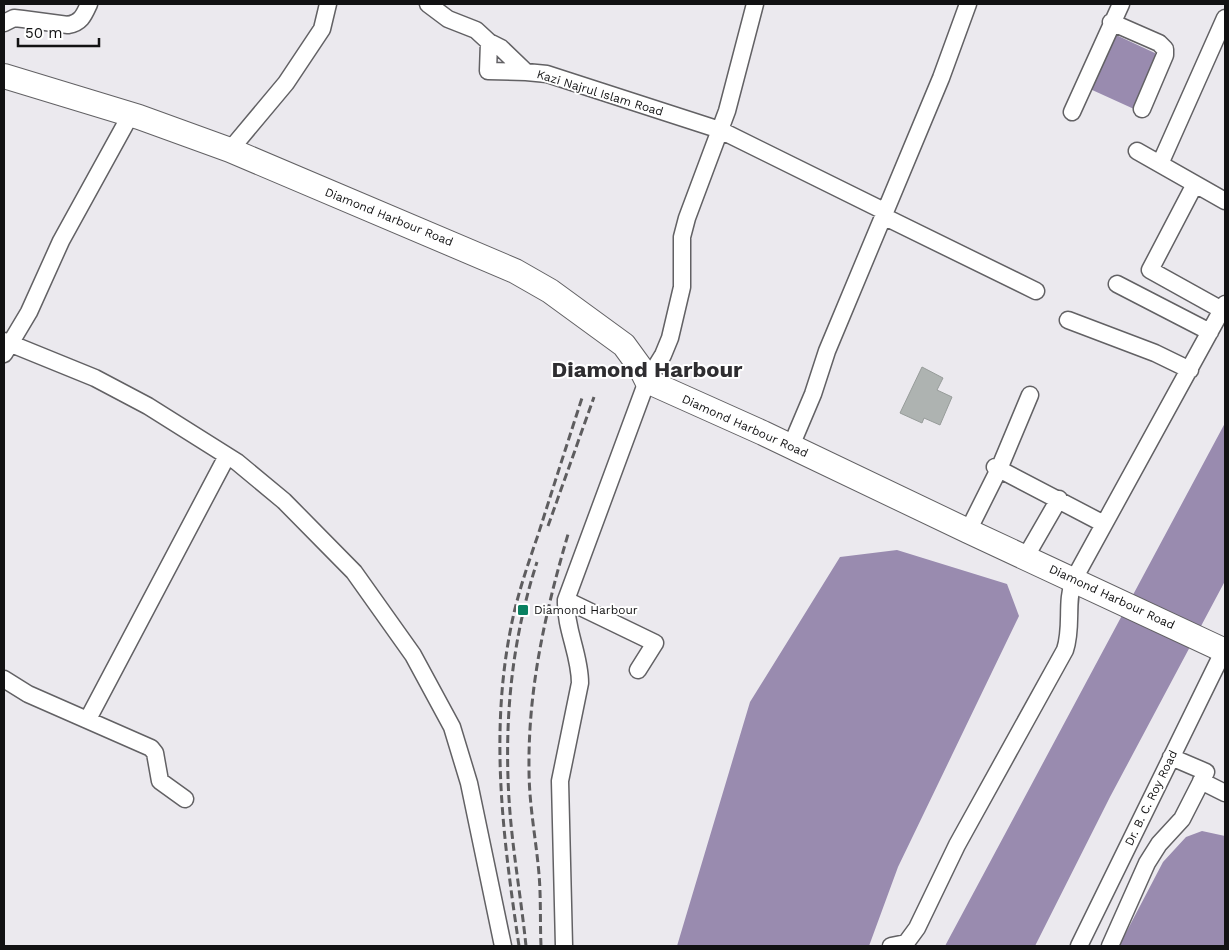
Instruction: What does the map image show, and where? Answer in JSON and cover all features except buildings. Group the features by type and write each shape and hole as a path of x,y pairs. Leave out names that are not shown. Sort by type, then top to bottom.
{"highway":[{"name":"Diamond Harbour Road","path":"4,76 131,114 230,150 515,271 550,292 624,345 640,367 647,381 792,446 1025,558 1223,648"}],"street":[{"path":"4,24 14,18 68,25 75,24 81,19 88,4"},
{"path":"230,150 291,76 322,29 328,4"},
{"name":"Kazi Najrul Islam Road","path":"428,4 448,19 476,30 489,42 501,48 526,72 548,74 720,130 1036,291"},
{"path":"564,946 560,781 580,683 580,667 566,616 566,600 647,381 663,355 670,338 682,287 682,237 696,190 720,130 736,81 755,4"},
{"path":"792,446 827,351 941,78 968,4"},
{"path":"1072,112 1120,4"},
{"path":"1160,164 1225,18"},
{"path":"1111,22 1159,43 1165,48 1165,55 1142,109"},
{"path":"489,42 488,71 526,72"},
{"path":"131,114 61,241 29,312 5,346 95,378 148,406 227,456 284,500 354,572 391,623 432,687 452,727 462,756 503,946"},
{"path":"1137,151 1225,201"},
{"path":"890,946 906,943 917,928 957,845 1065,650 1070,628 1068,600 1074,579 1224,307 1150,270 1195,184"},
{"path":"1117,284 1210,332"},
{"path":"1068,320 1156,353 1190,370"},
{"path":"968,531 1030,395"},
{"path":"88,719 227,456"},
{"path":"997,468 1104,524"},
{"path":"1025,558 1059,499"},
{"path":"566,600 655,643 638,670"},
{"name":"Dr. B. C. Roy Road","path":"1079,946 1223,648"},
{"path":"4,679 28,694 151,748 155,754 160,781 185,799"},
{"path":"1171,757 1225,792"},
{"path":"1110,946 1147,863 1159,844 1182,818 1203,777"}],"shaded area":[{"path":"1114,34 1157,54 1134,109 1090,89"},
{"path":"1225,423 1225,581 1110,797 1035,946 945,946"},
{"path":"897,550 1007,584 1019,616 898,867 869,946 677,946 750,702 840,557"},
{"path":"1202,831 1225,836 1225,946 1119,946 1163,862 1186,837"}],"railway":[{"path":"519,946 508,865 501,784 501,704 505,663 520,589 583,395"},
{"path":"548,526 594,397"},
{"path":"541,946 539,874 529,782 529,738 540,648 569,531"},
{"path":"526,946 510,817 508,739 509,709 516,649 521,620 537,562"}],"place":[{"name":"Diamond Harbour","path":"523,610"}],"district":[{"name":"Diamond Harbour","path":"647,369"}]}
